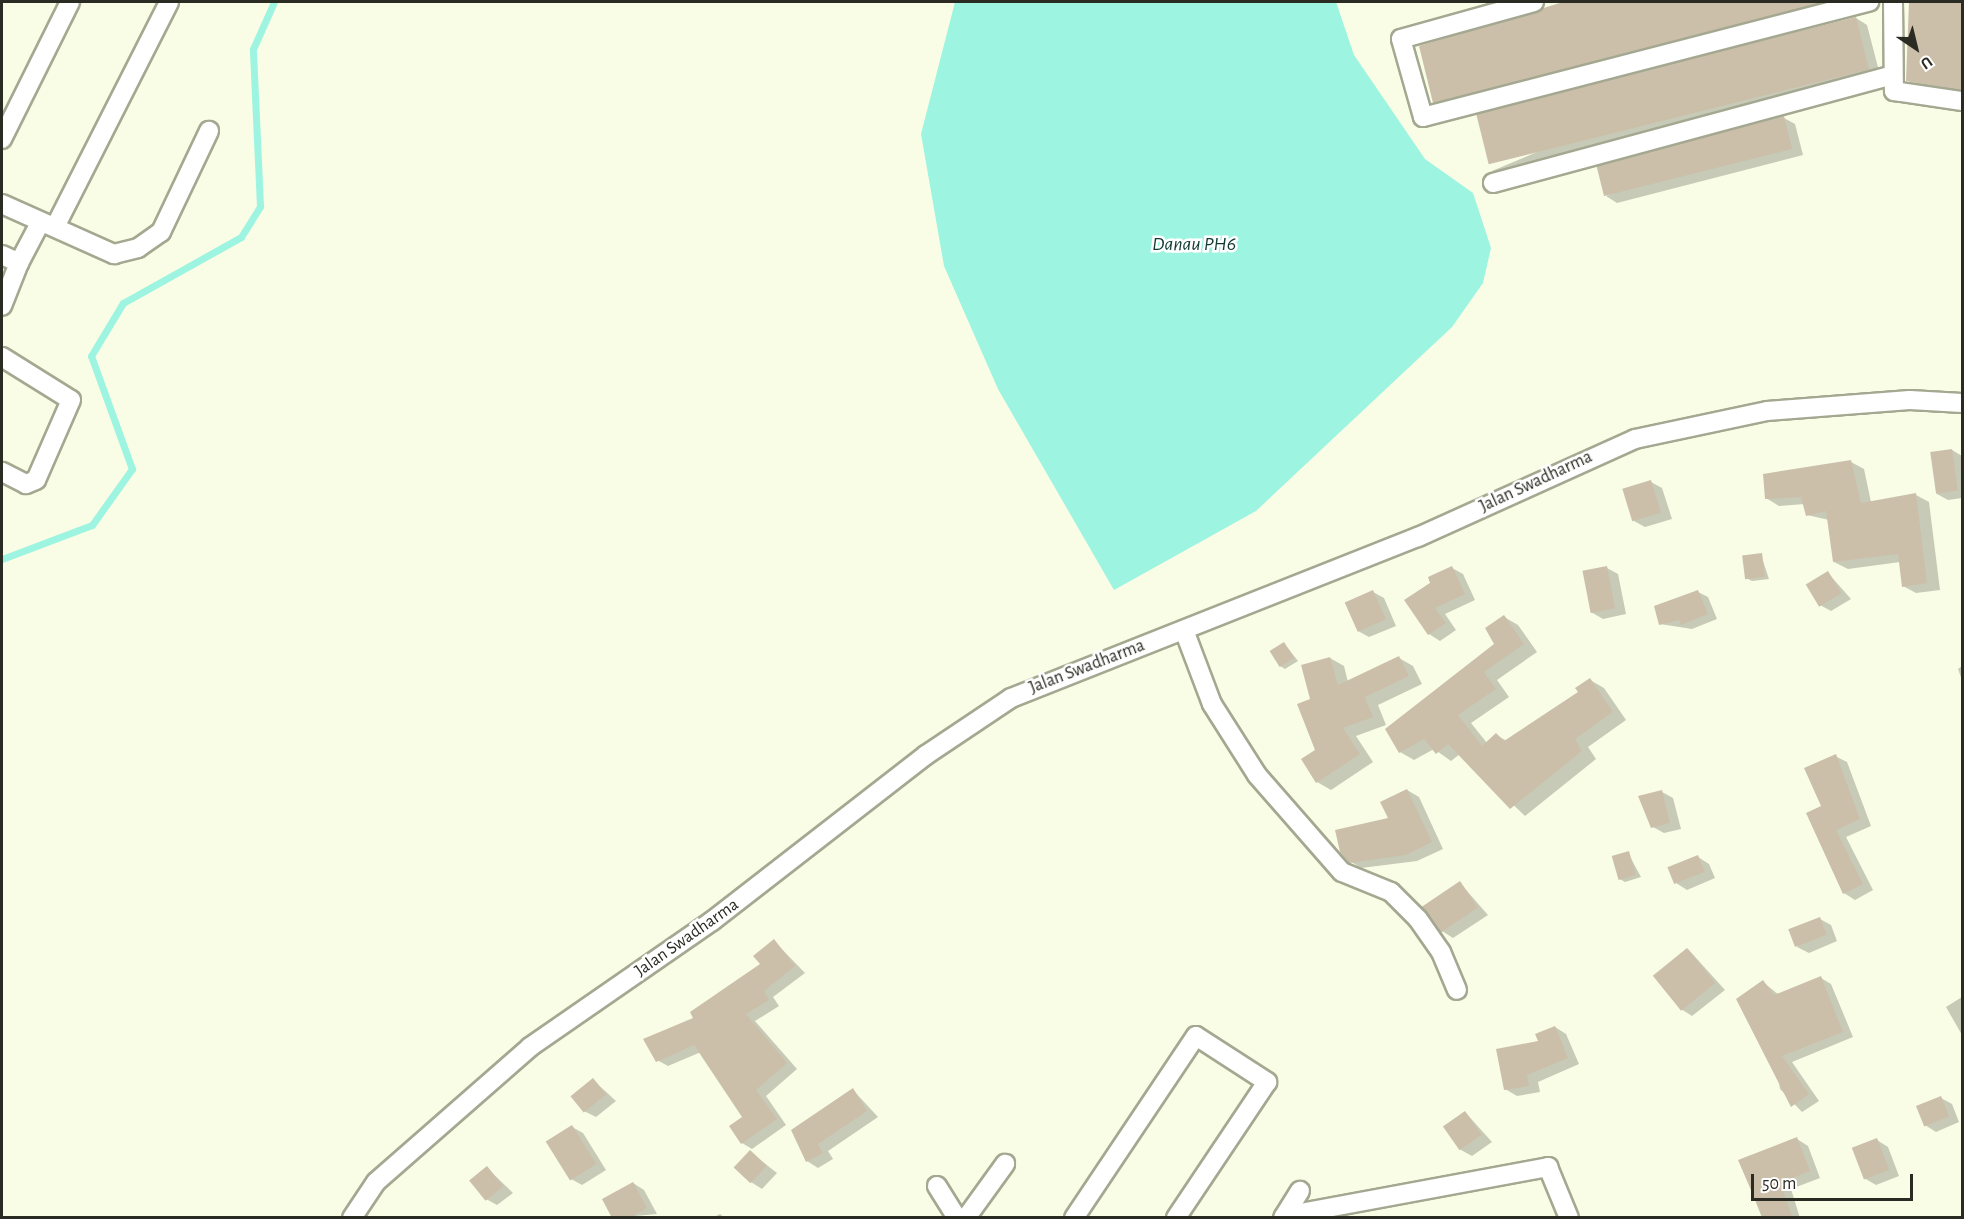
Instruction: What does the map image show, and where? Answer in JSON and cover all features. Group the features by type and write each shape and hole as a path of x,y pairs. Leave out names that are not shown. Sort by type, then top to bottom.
{"street":[{"path":"2,139 70,2"},
{"path":"2,306 19,263 48,225 169,2"},
{"path":"1534,2 1401,39 1423,117 1869,2"},
{"path":"1893,2 1892,75 1899,95 1962,101"},
{"path":"1493,183 1892,75"},
{"path":"2,204 114,254 150,242 161,232 209,131"},
{"path":"2,255 19,263"},
{"path":"2,357 71,400 36,480 26,484 2,472"},
{"name":"Jalan Swadharma","path":"352,1218 376,1182 530,1047 721,915 982,714 1051,680 1418,537 1635,439 1767,411 1910,400 1962,403"},
{"path":"1184,630 1212,704 1257,775 1342,872 1391,892 1418,919 1441,952 1457,990"},
{"path":"1074,1218 1196,1036 1267,1082 1176,1218"},
{"path":"966,1218 1005,1164"},
{"path":"1283,1217 1342,1212 1548,1167 1569,1218"},
{"path":"937,1186 957,1218"},
{"path":"1283,1217 1300,1191"}],"water":[{"name":"Danau PH6","path":"955,2 1336,2 1354,55 1425,159 1473,193 1491,248 1483,283 1452,327 1256,511 1114,590 998,389 944,266 921,134"}],"building":[{"path":"1563,2 1826,2 1433,103 1419,46"},
{"path":"1909,2 1962,2 1962,90 1906,81"},
{"path":"1856,17 1869,69 1489,164 1476,112"},
{"path":"1784,116 1792,149 1604,196 1596,163"},
{"path":"1952,449 1958,491 1936,494 1930,452"},
{"path":"1851,460 1861,503 1916,493 1927,583 1902,587 1898,554 1833,562 1826,511 1806,516 1801,497 1765,499 1763,474"},
{"path":"1651,480 1661,513 1632,521 1622,489"},
{"path":"1762,553 1765,577 1745,579 1742,555"},
{"path":"1452,566 1465,594 1435,608 1446,623 1428,635 1404,600 1430,583 1428,577"},
{"path":"1607,566 1615,608 1591,613 1582,571"},
{"path":"1828,571 1841,593 1819,607 1806,584"},
{"path":"1373,590 1386,619 1358,632 1345,603"},
{"path":"1698,590 1708,614 1681,625 1679,620 1659,625 1654,606"},
{"path":"1504,615 1524,644 1484,672 1496,689 1458,715 1482,746 1496,733 1504,741 1578,692 1575,688 1590,678 1613,712 1575,739 1582,751 1510,809 1448,744 1436,754 1424,739 1399,753 1385,729 1494,644 1485,628"},
{"path":"1284,642 1294,658 1280,667 1270,651"},
{"path":"1399,656 1409,676 1365,697 1373,717 1343,728 1360,754 1316,783 1301,759 1315,750 1297,704 1310,699 1301,665 1330,657 1338,685"},
{"path":"1836,754 1860,819 1836,830 1863,884 1843,894 1806,813 1821,806 1804,768"},
{"path":"1407,789 1432,842 1406,855 1349,863 1340,852 1335,830 1388,818 1380,802"},
{"path":"1662,790 1670,823 1651,828 1638,796"},
{"path":"1629,851 1636,875 1619,880 1612,856"},
{"path":"1698,855 1705,872 1674,884 1667,867"},
{"path":"1460,881 1478,908 1440,933 1422,907"},
{"path":"1820,917 1827,935 1795,947 1788,929"},
{"path":"774,939 795,966 764,991 769,1000 746,1014 787,1063 756,1090 777,1119 741,1144 729,1126 742,1117 694,1045 656,1062 643,1039 693,1018 690,1012 760,964 753,956"},
{"path":"1687,948 1715,983 1681,1011 1653,976"},
{"path":"1821,976 1843,1032 1782,1056 1809,1094 1791,1107 1736,999 1763,980 1774,995"},
{"path":"1555,1026 1568,1058 1527,1075 1529,1086 1504,1090 1496,1049 1538,1041 1535,1034"},
{"path":"593,1078 606,1094 584,1113 570,1096"},
{"path":"853,1088 867,1111 818,1144 823,1153 806,1162 791,1130"},
{"path":"1941,1096 1949,1116 1924,1127 1916,1106"},
{"path":"1465,1111 1482,1135 1460,1150 1443,1126"},
{"path":"572,1125 596,1164 570,1180 546,1141"},
{"path":"1797,1137 1810,1171 1780,1183 1793,1218 1763,1218 1738,1160"},
{"path":"1877,1138 1889,1170 1864,1179 1852,1148"},
{"path":"750,1150 767,1166 750,1183 734,1168"},
{"path":"487,1166 503,1186 485,1201 469,1180"},
{"path":"633,1182 647,1208 629,1218 612,1218 602,1199"}],"waterway":[{"path":"2,559 92,525 132,469 91,356 123,303 241,237 260,206 253,49 274,2"}]}
